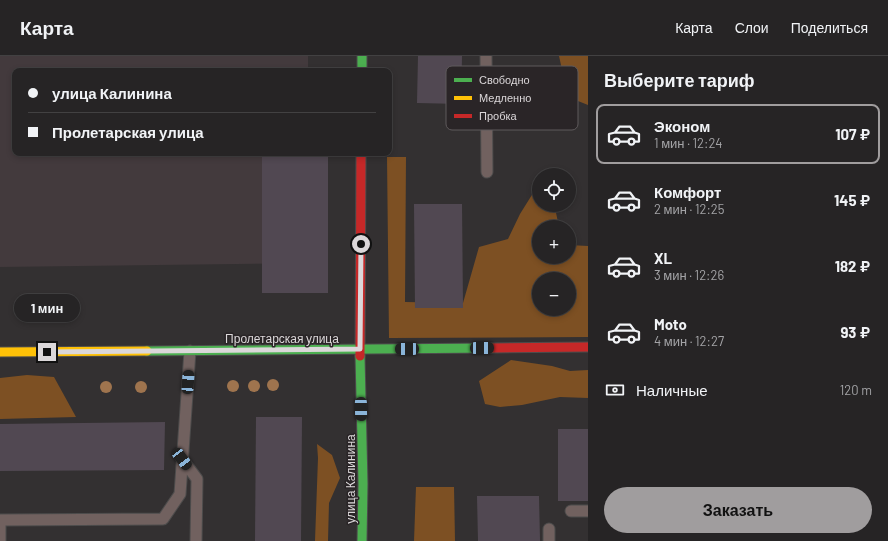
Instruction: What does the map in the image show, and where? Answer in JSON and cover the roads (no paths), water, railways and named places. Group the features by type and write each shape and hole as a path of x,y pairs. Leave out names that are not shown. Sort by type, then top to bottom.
{"street":[{"path":"362,56 362,68"},
{"name":"улица Калинина","path":"361,156 360,349 362,541"},
{"name":"Пролетарская улица","path":"0,352 588,347"}],"lane":[{"path":"486,56 486,66"},
{"path":"487,130 487,172"},
{"path":"0,541 0,520 163,519 180,494 190,351"},
{"path":"182,459 197,479 196,541"},
{"path":"570,511 588,511"},
{"path":"549,529 549,541"}]}
